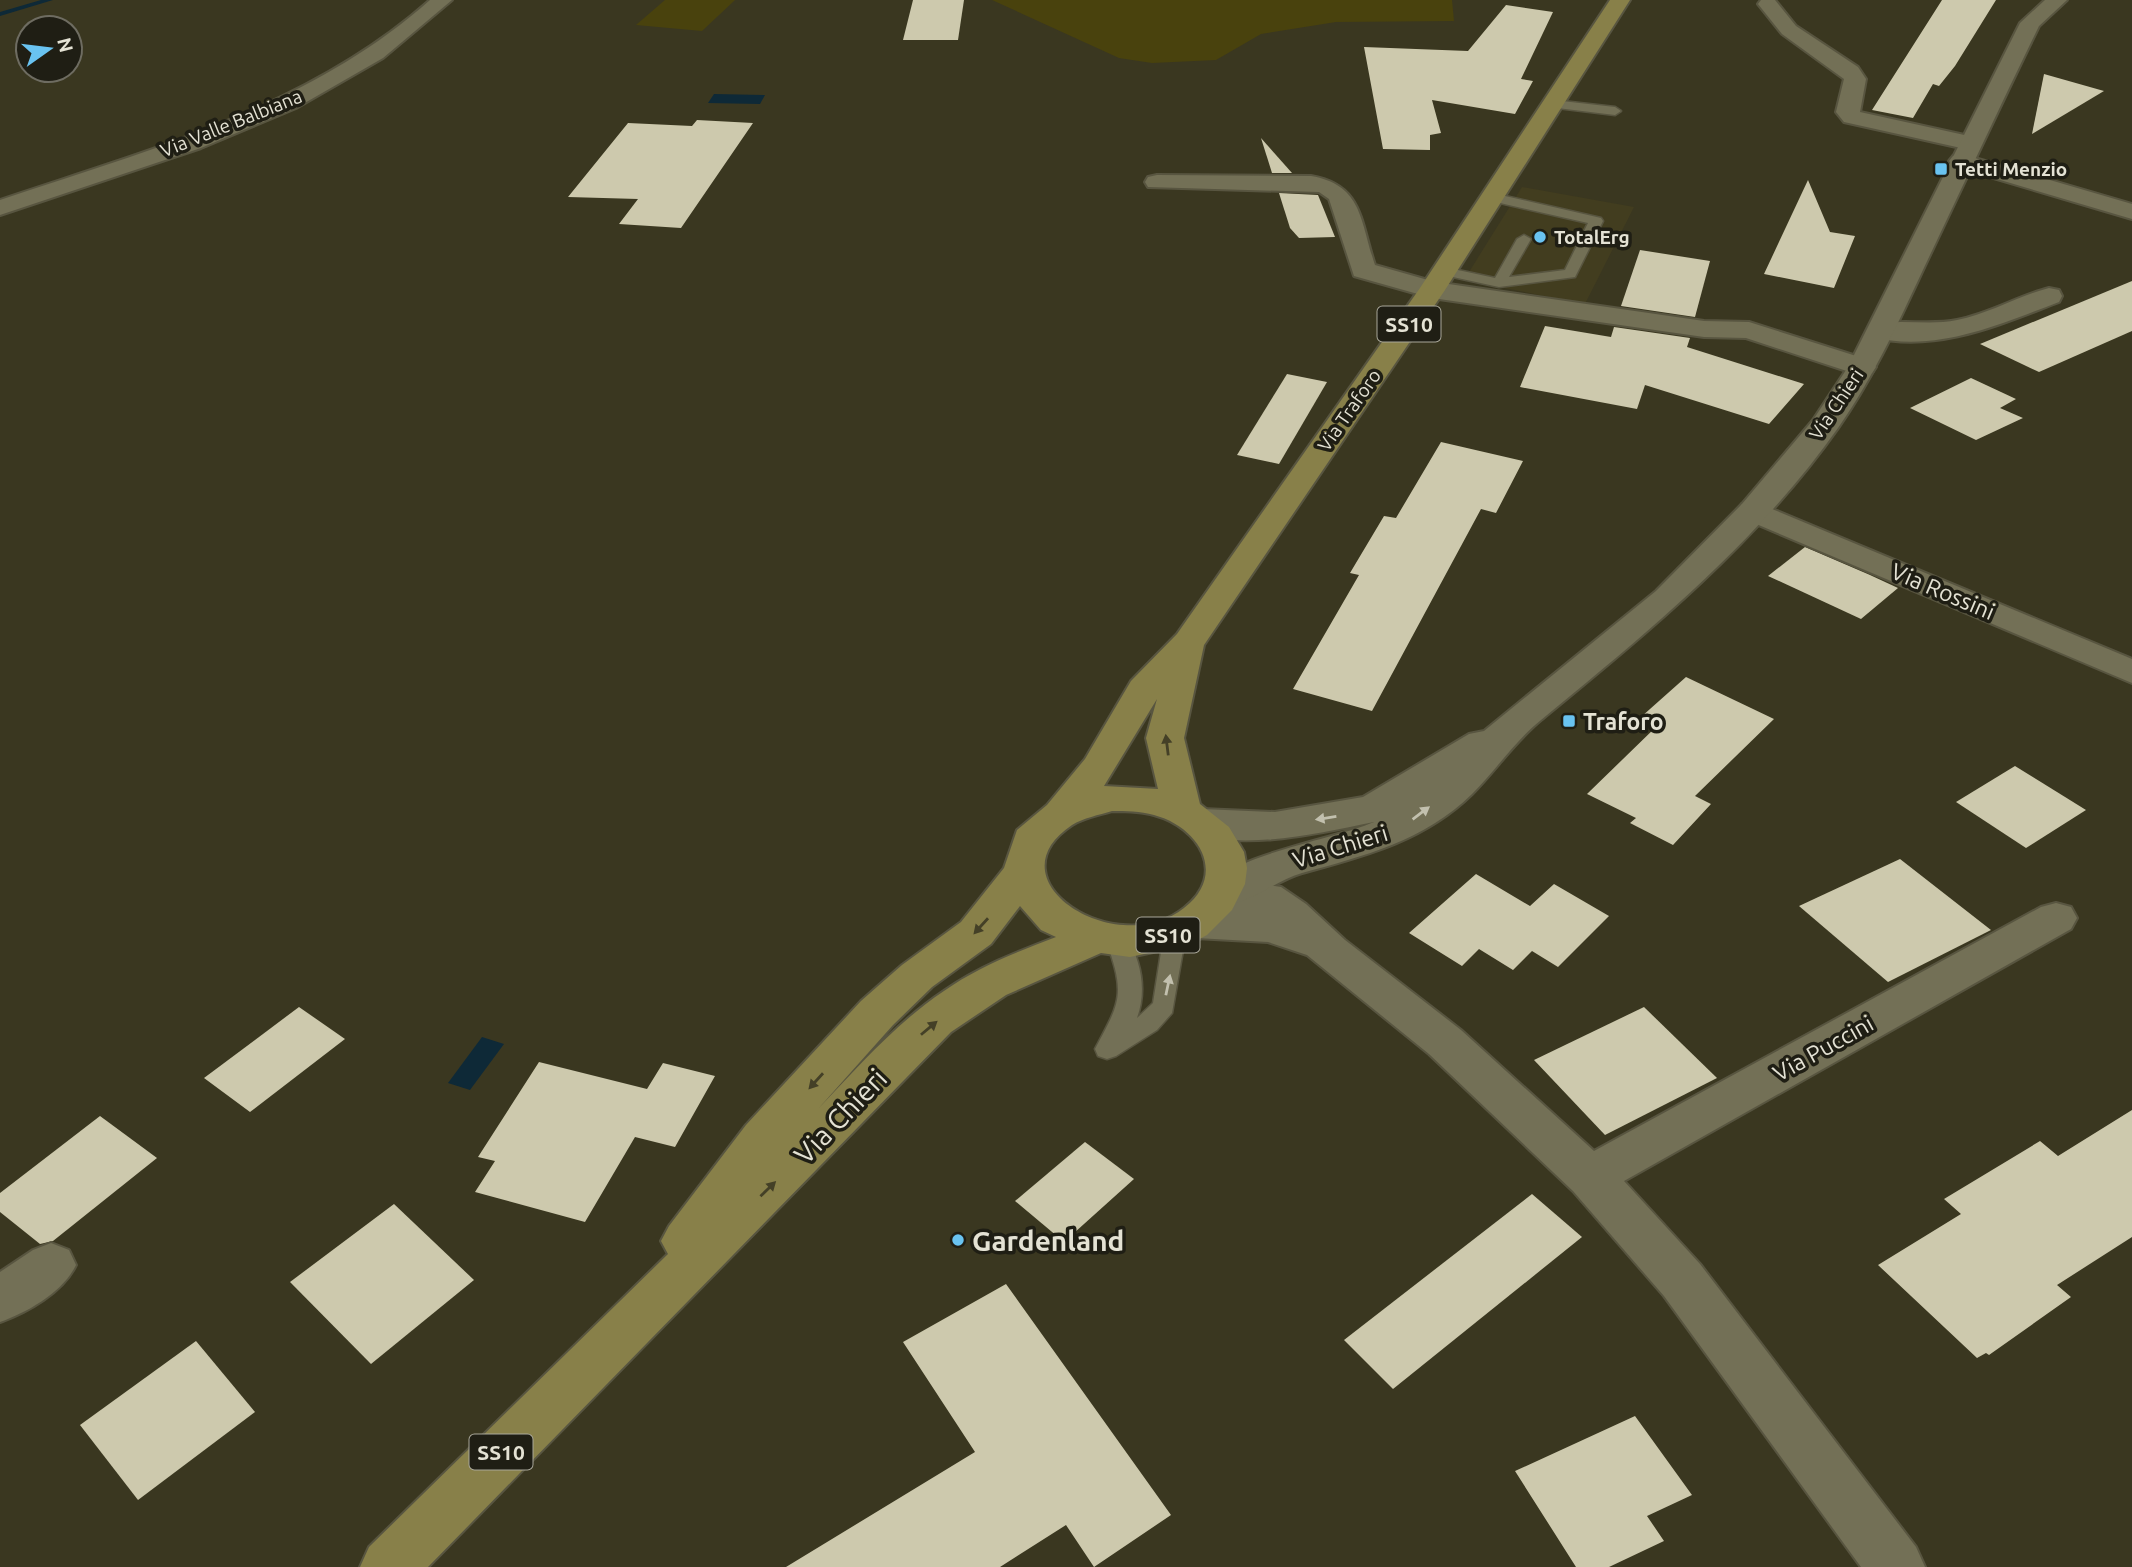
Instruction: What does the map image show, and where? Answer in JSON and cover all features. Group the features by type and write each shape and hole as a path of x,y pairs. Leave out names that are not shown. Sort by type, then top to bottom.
{"main road":[{"name":"Via Traforo","path":"1062,812 1100,766 1144,689 1189,642 1438,281 1620,0"},
{"name":"Via Traforo","path":"1189,642 1165,738 1192,817"},
{"path":"1023,873 1025,854 1033,837 1062,812 1085,803 1129,798 1166,804 1192,817"},
{"name":"SS10","path":"1023,873 1031,896 1041,909 1075,931 1108,940 1153,939 1186,928 1212,909 1223,893 1227,873 1222,848 1192,817"},
{"name":"Via Chieri","path":"613,1338 763,1139 877,1013 917,976 976,933 1023,873"},
{"name":"Via Chieri","path":"389,1567 613,1338 803,1154 906,1046 956,1004 991,983 1108,940"}],"street":[{"name":"Via Valle Balbiana","path":"0,208 222,131 305,94 375,55 402,36 442,0"},
{"name":"Via Chieri","path":"1223,893 1276,866 1362,843 1408,823 1457,786 1508,728 1668,598 1753,511 1825,425 1862,367 2030,23 2057,0"},
{"path":"1768,4 1789,30 1850,72 1855,79 1847,113 1852,117 1966,152 2131,211"},
{"path":"1157,181 1311,183 1327,186 1340,196 1363,270 1704,329 1749,330 1862,367"},
{"path":"1881,331 1933,333 1967,327 2049,296"},
{"name":"Via Rossini","path":"1753,511 2132,672"},
{"name":"Via Chieri","path":"1192,817 1275,826 1373,809 1391,800 1431,771 1508,728"},
{"path":"1223,893 1266,897 1291,915 1330,951 1445,1042 1590,1177 1682,1280 1896,1567"},
{"name":"Via Puccini","path":"1590,1177 2056,918"},
{"path":"1186,928 1248,924 1280,929 1330,951"},
{"path":"0,1300 51,1265"}],"lane":[{"path":"1553,104 1615,111"},
{"path":"1438,281 1499,283 1570,274 1596,221 1492,197"},
{"path":"1532,224 1541,207"},
{"path":"1499,283 1524,239"},
{"path":"1108,940 1131,974 1132,996 1126,1020 1107,1049 1148,1023 1164,1007 1186,928"}],"shaded area":[{"path":"665,0 735,0 702,31 636,25"},
{"path":"992,0 1452,0 1454,21 1336,22 1261,34 1216,60 1152,63 1119,58"},
{"path":"1522,187 1634,207 1585,304 1464,280"}],"water":[{"path":"714,94 765,95 760,104 708,103"},
{"path":"482,1037 504,1044 470,1090 448,1083"}],"building":[{"path":"913,0 964,0 958,40 903,40"},
{"path":"1942,0 1996,0 1955,66 1939,86 1933,84 1913,118 1872,110"},
{"path":"1506,5 1553,12 1521,79 1533,81 1515,114 1432,100 1441,133 1430,135 1430,150 1383,149 1364,47 1468,51"},
{"path":"2044,74 2104,91 2032,134"},
{"path":"697,120 753,123 681,228 619,224 638,199 568,197 628,123 692,126"},
{"path":"1261,138 1292,173 1272,173"},
{"path":"1808,180 1830,232 1855,236 1834,288 1764,274"},
{"path":"1279,193 1318,195 1335,237 1299,238 1290,228"},
{"path":"1640,250 1710,261 1695,317 1621,306"},
{"path":"2132,281 2132,331 2039,372 1980,344"},
{"path":"1545,326 1611,337 1614,327 1690,338 1687,347 1804,384 1769,424 1645,385 1637,409 1520,387"},
{"path":"1287,374 1327,382 1279,464 1237,455"},
{"path":"1971,378 2016,399 2000,408 2023,418 1976,440 1910,408"},
{"path":"1441,442 1523,461 1496,513 1481,509 1372,711 1293,689 1359,575 1350,573 1384,516 1396,518"},
{"path":"1805,547 1898,588 1861,619 1768,576"},
{"path":"1686,677 1774,719 1695,796 1711,804 1673,845 1630,823 1636,818 1587,794 1658,725 1641,717"},
{"path":"2015,766 2086,810 2026,848 1956,802"},
{"path":"1900,859 1991,930 1888,982 1799,906"},
{"path":"1476,874 1530,906 1554,884 1609,916 1558,967 1532,951 1513,970 1479,949 1462,966 1409,933"},
{"path":"299,1007 345,1039 250,1112 204,1078"},
{"path":"1644,1007 1717,1078 1605,1135 1534,1060"},
{"path":"539,1062 647,1089 663,1063 715,1076 675,1147 635,1137 585,1222 475,1192 495,1161 478,1157"},
{"path":"2132,1110 2132,1237 2057,1285 2071,1297 1989,1355 1986,1353 1977,1358 1878,1265 1961,1214 1944,1199 2040,1141 2058,1156"},
{"path":"100,1116 157,1158 53,1241 40,1244 0,1212 0,1193"},
{"path":"1085,1142 1134,1179 1064,1242 1015,1201"},
{"path":"1532,1194 1582,1237 1393,1389 1344,1340"},
{"path":"394,1204 474,1280 371,1364 290,1282"},
{"path":"1006,1284 1171,1515 1094,1567 1066,1525 1000,1567 786,1567 975,1452 903,1342"},
{"path":"196,1341 255,1412 138,1500 80,1425"},
{"path":"1635,1416 1692,1495 1647,1516 1664,1541 1609,1567 1576,1567 1515,1471"}],"waterway":[{"path":"0,14 49,0"}],"place":[{"name":"Tetti Menzio","path":"1941,169"},
{"name":"TotalErg","path":"1540,237"},
{"name":"Traforo","path":"1569,721"},
{"name":"Gardenland","path":"958,1240"}]}
